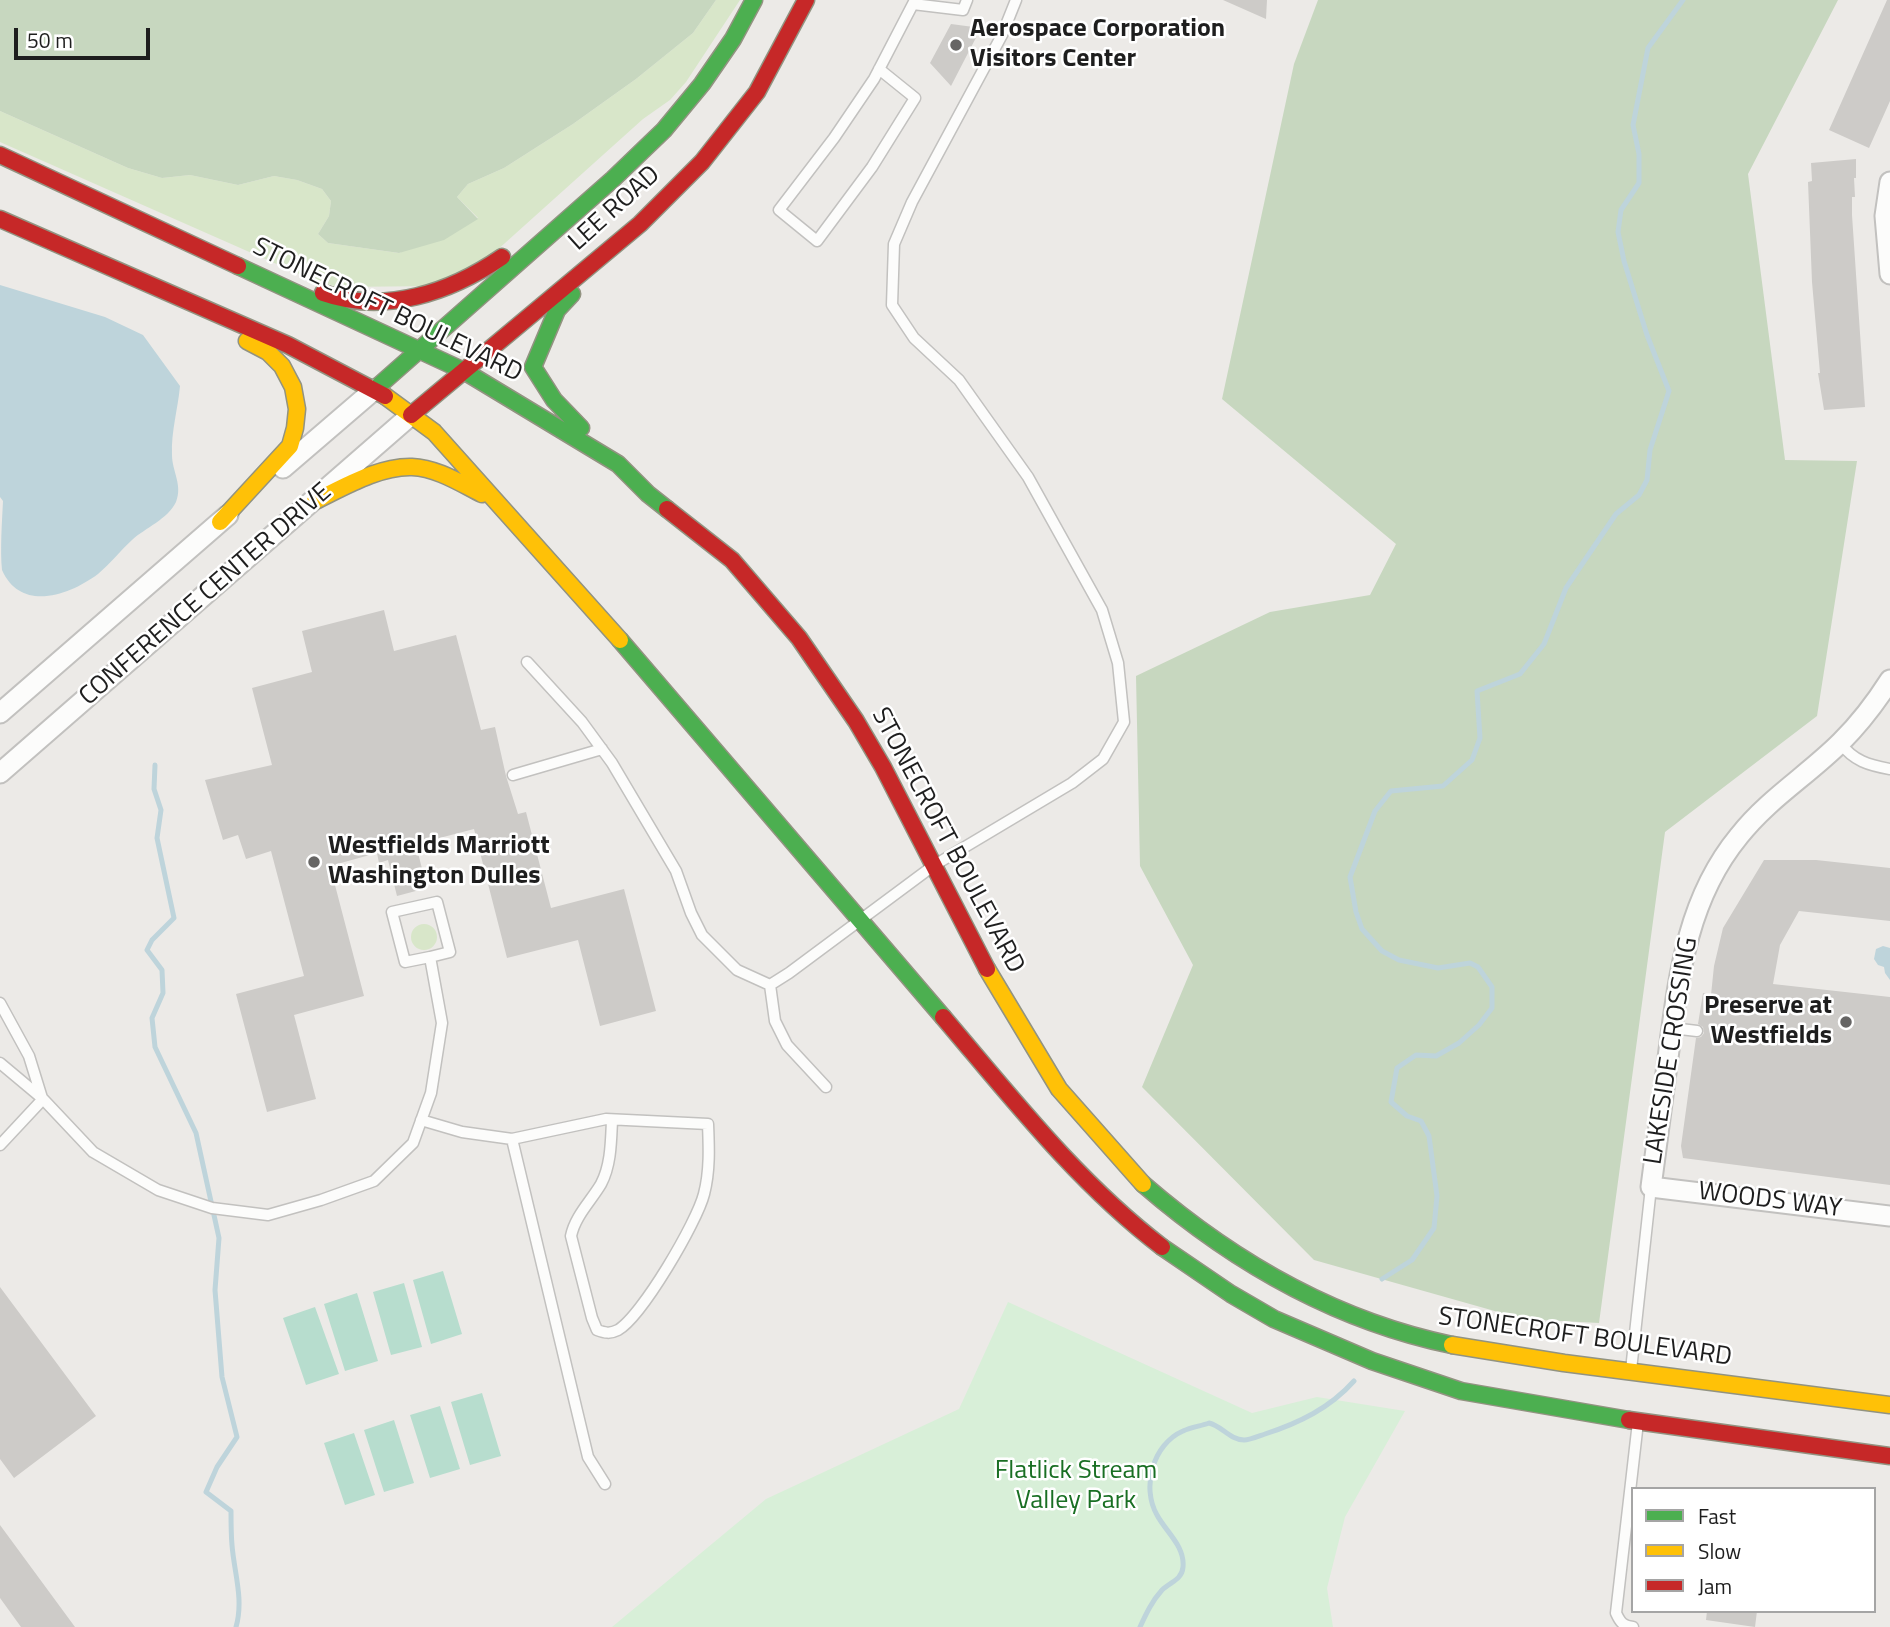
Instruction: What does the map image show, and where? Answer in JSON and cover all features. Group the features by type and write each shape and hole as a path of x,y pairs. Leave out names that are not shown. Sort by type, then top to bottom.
{"main road":[{"name":"LEE ROAD","path":"375,389 613,179 664,130 702,84 733,39 754,0"},
{"name":"LEE ROAD","path":"411,415 640,223 702,162 757,92 806,0"},
{"name":"STONECROFT BOULEVARD","path":"0,155 464,371 618,464 648,494 732,560 799,638 856,721 883,766 999,992 1059,1089 1140,1182 1182,1218 1227,1250 1314,1299 1376,1325 1418,1338 1470,1349 1890,1405"},
{"path":"185,240 331,296 362,300 422,298 473,277 613,179"},
{"path":"0,219 276,339 375,389 434,432 574,586 861,918 992,1075 1110,1204 1160,1246 1231,1294 1286,1324 1372,1361 1461,1391 1638,1421 1890,1456"},
{"path":"0,219 60,257 239,336 268,352 282,366 293,387 297,409 290,446 220,522"},
{"path":"618,464 552,400 533,367 557,310 640,223"},
{"path":"315,501 357,481 410,467 437,472 498,502"}],"street":[{"path":"1890,182 1885,216 1890,274"},
{"name":"CONFERENCE CENTER DRIVE","path":"0,713 375,389"},
{"name":"CONFERENCE CENTER DRIVE","path":"0,774 411,415"},
{"name":"LAKESIDE CROSSING","path":"1651,1187 1684,948 1694,915 1719,861 1762,810 1840,743 1878,699 1890,680"},
{"name":"WOODS WAY","path":"1651,1187 1890,1216"}],"lane":[{"path":"879,69 915,98 872,167 817,242 779,210 834,138 879,69 914,2 963,10 967,0"},
{"path":"770,985 789,974 933,866 1072,783 1103,759 1124,722 1118,663 1102,610 1089,586 1028,477 959,380 914,338 892,305 894,244 912,202 1002,35 1016,0"},
{"path":"527,662 582,722 612,762 676,871 702,935 737,970 770,985"},
{"path":"1840,743 1850,755 1863,764 1890,769"},
{"path":"513,775 602,749"},
{"path":"437,902 450,953 430,957 405,962 392,912 437,902"},
{"path":"0,1063 43,1099 93,1152 158,1190 212,1208 268,1215 374,1181 413,1143 431,1093 442,1023 430,957"},
{"path":"770,985 775,1021 787,1045 827,1087"},
{"path":"0,1003 29,1056 43,1099"},
{"path":"1672,1028 1697,1031"},
{"path":"1,1140 43,1099"},
{"path":"421,1120 462,1132 512,1139 612,1120 708,1124 709,1152 704,1196 657,1283 624,1326 605,1334 597,1331 592,1318 571,1236 573,1227 607,1170 612,1120"},
{"path":"512,1139 588,1457 605,1484"},
{"name":"LAKESIDE CROSSING","path":"1631,1371 1651,1187"},
{"path":"1633,1627 1619,1622 1616,1614 1638,1421"}],"green space":[{"path":"0,0 716,0 693,33 636,79 504,168 468,184 457,197 478,219 444,240 399,253 328,243 318,234 329,216 331,201 322,189 297,180 274,176 238,185 190,175 162,178 128,168 0,111"},
{"path":"716,0 740,0 686,82 670,100 643,119 485,261 441,286 337,287 306,277 0,142 0,111 128,168 162,178 190,175 238,185 274,176 297,180 322,189 331,201 329,216 318,234 328,243 399,253 478,218 457,197 468,184 504,168 636,79 693,33"},
{"path":"1318,0 1838,0 1748,174 1785,460 1857,461 1817,716 1665,832 1599,1323 1523,1319 1314,1260 1142,1087 1193,965 1140,866 1136,676 1270,612 1370,595 1396,544 1222,399 1294,64"},
{"path":"424,924 433,928 437,937 433,946 424,950 415,946 411,937 415,928"},
{"path":"443,1271 462,1334 431,1344 413,1280"},
{"path":"404,1283 422,1347 391,1355 373,1292"},
{"path":"357,1293 378,1361 345,1371 324,1304"},
{"name":"Flatlick Stream Valley Park","path":"1008,1302 1252,1413 1317,1397 1405,1411 1345,1517 1327,1588 1333,1627 612,1627 766,1499 959,1409"},
{"path":"315,1307 339,1374 306,1385 283,1318"},
{"path":"482,1393 501,1456 470,1465 451,1402"},
{"path":"440,1406 460,1469 430,1478 410,1415"},
{"path":"394,1420 414,1483 384,1492 364,1430"},
{"path":"354,1433 375,1495 345,1505 324,1443"}],"water":[{"path":"0,285 105,317 143,335 180,386 172,446 172,461 178,484 176,502 162,518 132,540 98,574 74,588 47,596 33,596 21,592 10,583 2,570"},
{"path":"1883,946 1890,948 1890,980 1884,967 1878,965 1874,959 1876,949"}],"building":[{"path":"1223,0 1267,0 1266,19"},
{"path":"1887,0 1890,0 1890,101 1869,148 1829,130"},
{"name":"Aerospace Corporation Visitors Center","path":"951,24 981,28 951,86 930,63"},
{"path":"1856,159 1852,215 1865,407 1824,410 1818,373 1808,182 1812,181 1811,163"},
{"name":"Westfields Marriott Washington Dulles","path":"384,610 394,651 456,635 481,730 495,727 518,814 526,812 551,908 624,889 656,1011 600,1026 578,940 507,958 474,829 428,841 430,850 418,853 427,888 397,896 388,860 379,863 377,853 330,866 364,996 294,1015 316,1099 267,1112 236,994 304,976 271,851 246,859 238,835 223,840 205,780 272,765 252,688 312,672 302,631"},
{"name":"Preserve at Westfields","path":"1764,860 1816,860 1890,868 1890,921 1799,911 1780,945 1773,984 1890,997 1890,1185 1683,1158 1681,1146 1696,1038 1704,1033 1703,1027 1698,1024 1703,993 1711,995 1714,966 1723,928"},
{"path":"0,1287 96,1416 14,1478 0,1459"},
{"path":"0,1525 75,1627 21,1627 0,1598"},
{"path":"1707,1613 1757,1613 1755,1627 1706,1620"}],"waterway":[{"path":"1382,1279 1412,1260 1434,1228 1437,1196 1429,1136 1421,1121 1407,1116 1391,1102 1397,1068 1416,1055 1436,1056 1459,1043 1479,1025 1492,1008 1492,987 1478,967 1470,963 1438,968 1399,960 1382,951 1362,929 1350,877 1375,811 1391,791 1443,786 1472,760 1480,738 1477,691 1520,674 1544,644 1566,588 1616,514 1639,495 1647,480 1650,450 1669,391 1647,335 1618,232 1621,210 1639,183 1639,154 1633,125 1648,48 1683,0"},
{"path":"155,765 154,789 161,810 157,838 174,918 152,940 147,950 162,970 163,993 152,1018 155,1047 196,1133 219,1238 215,1290 222,1377 237,1437 217,1467 206,1492 231,1511 232,1545 239,1596 236,1627"},
{"path":"1140,1627 1155,1599 1178,1578 1183,1567 1181,1552 1157,1515 1150,1492 1153,1467 1164,1446 1183,1431 1209,1423 1239,1439 1254,1438 1313,1414 1345,1391 1354,1381"}],"traffic: fast":[{"path":"375,389 613,179 664,130 702,84 733,39 754,0"},
{"path":"238,266 464,371 618,464 667,509"},
{"path":"572,294 557,310 533,367 554,400 581,428"},
{"path":"620,640 943,1017"},
{"path":"1143,1184 1213,1238 1287,1284 1367,1321 1452,1345"},
{"path":"1162,1247 1231,1294 1274,1319 1372,1361 1461,1391 1629,1420"}],"traffic: slow":[{"path":"220,522 290,446 295,428 297,409 293,387 282,366 268,352 247,341"},
{"path":"385,396 434,432 620,640"},
{"path":"315,501 374,474 412,467 439,473 482,494"},
{"path":"987,969 1059,1089 1143,1184"},
{"path":"1452,1345 1564,1363 1890,1405"}],"traffic: jam":[{"path":"411,415 640,224 702,162 757,92 806,0"},
{"path":"0,155 238,266"},
{"path":"0,219 288,345 385,396"},
{"path":"323,293 370,302 393,301 439,290 502,257"},
{"path":"667,509 732,560 799,638 856,721 883,767 987,969"},
{"path":"943,1017 1046,1138 1102,1195 1162,1247"},
{"path":"1629,1420 1890,1456"}],"place":[{"name":"Aerospace Corporation Visitors Center","path":"956,45"},
{"name":"Westfields Marriott Washington Dulles","path":"314,862"},
{"name":"Preserve at Westfields","path":"1846,1022"}]}
